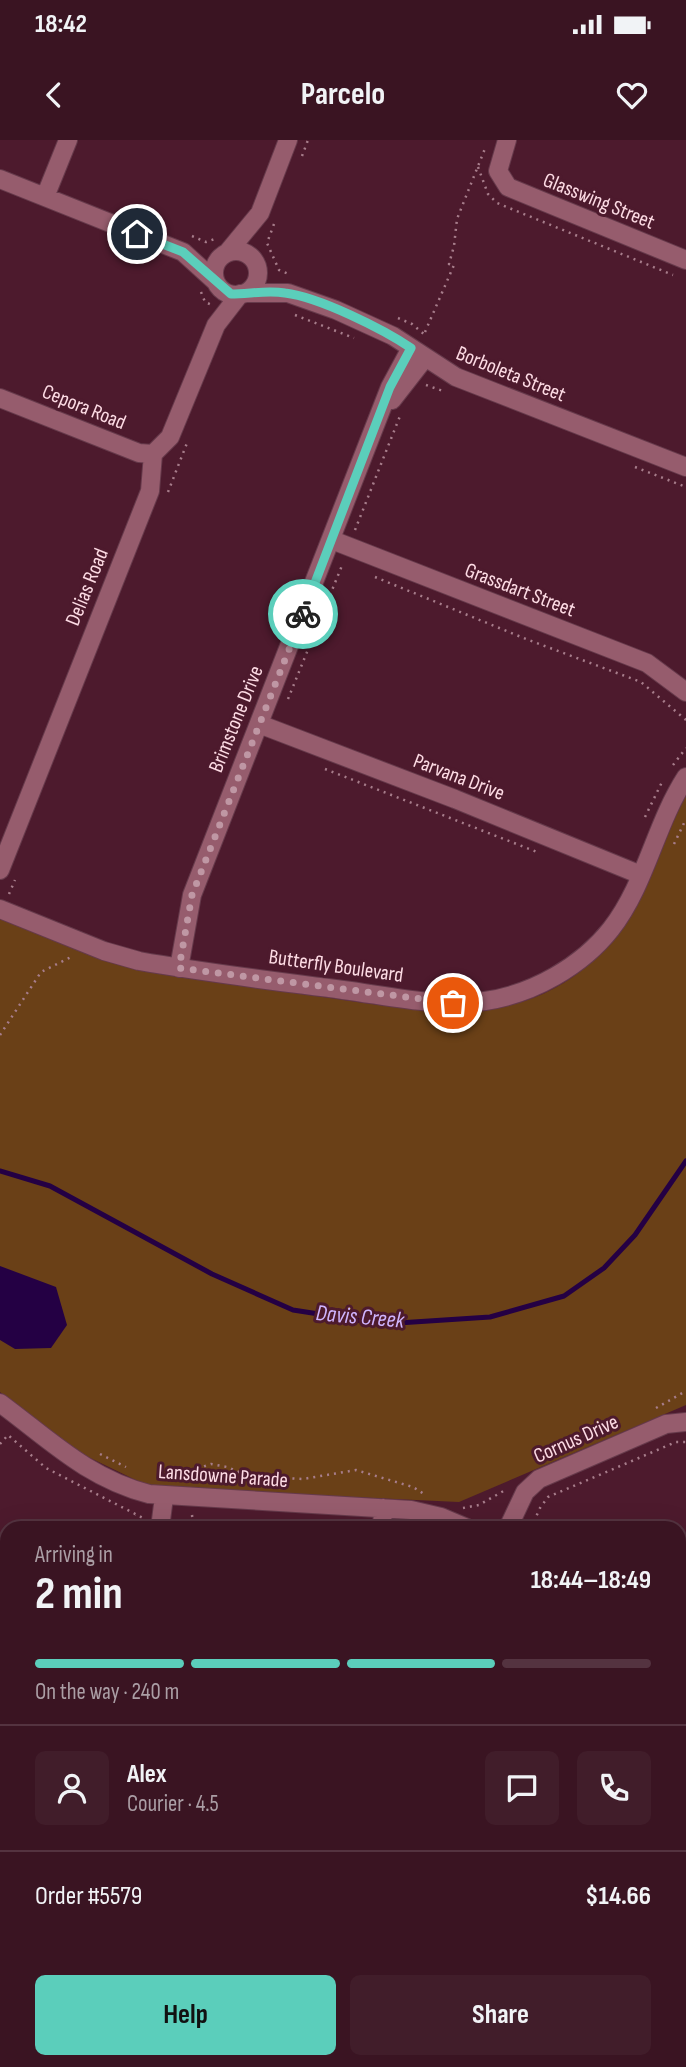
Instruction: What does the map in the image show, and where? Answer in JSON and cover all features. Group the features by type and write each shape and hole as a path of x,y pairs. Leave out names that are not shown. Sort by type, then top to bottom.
{"street":[{"path":"45,197 68,140"},
{"path":"153,453 160,450 170,437 216,325 257,279 255,239 268,215 288,140"},
{"name":"Glasswing Street","path":"507,140 498,165 499,177 515,192 686,260"},
{"path":"0,179 183,252 241,251 257,266"},
{"path":"216,325 216,306 210,282 215,267 226,253 255,239"},
{"path":"183,252 210,282 225,292 243,293"},
{"name":"Borboleta Street","path":"257,266 336,310 393,335 456,377 686,467"},
{"name":"Borboleta Street","path":"243,293 289,284"},
{"name":"Brimstone Drive","path":"179,968 192,895 259,724 341,550 390,387 417,353"},
{"name":"Cepora Road","path":"0,398 139,453 153,453"},
{"name":"Delias Road","path":"9,872 150,491 153,453"},
{"name":"Grassdart Street","path":"341,550 647,663 686,692"},
{"name":"Parvana Drive","path":"259,724 455,799 640,875"},
{"name":"Butterfly Boulevard","path":"5,902 113,954 179,968 424,1000 486,1001 538,985 586,954 620,916 670,805 679,772"},
{"name":"Lansdowne Parade","path":"1,1405 70,1458 126,1487 164,1488 192,1499 421,1511 448,1521"},
{"name":"Cornus Drive","path":"511,1521 525,1492 539,1479 667,1424 686,1422"},
{"path":"161,1521 164,1488"},
{"path":"382,1521 383,1508"}],"path":[{"path":"298,166 308,140"},
{"path":"424,334 454,265 449,264 457,219 488,140"},
{"path":"255,239 268,215"},
{"path":"181,232 206,242 234,231 255,239 289,284"},
{"path":"210,282 205,302 216,306"},
{"path":"290,313 366,343"},
{"path":"388,314 412,324 431,340"},
{"path":"423,386 454,395"},
{"path":"287,702 341,550 401,415"},
{"path":"164,503 188,441 170,437"},
{"path":"627,464 686,487"},
{"path":"341,550 355,568"},
{"path":"367,573 526,639 640,682 686,720"},
{"path":"679,772 686,748"},
{"path":"316,765 543,855"},
{"path":"641,827 666,774"},
{"path":"673,847 686,819"},
{"path":"5,902 9,872"},
{"path":"0,890 5,902"},
{"path":"5,902 17,897"},
{"path":"0,1035 41,972 74,955 61,950"},
{"path":"648,1412 686,1391"},
{"path":"534,1521 548,1497 676,1442 686,1442"},
{"path":"97,1452 133,1471"},
{"path":"164,1488 211,1464 228,1467 248,1476 303,1479 356,1470 412,1487 433,1500"},
{"path":"453,1507 479,1505 506,1491 513,1481"},
{"path":"192,1499 193,1521"},
{"path":"132,1521 135,1515"}],"shaded area":[{"path":"686,796 686,1405 459,1502 176,1489 146,1485 76,1451 0,1392 0,919 112,963 149,972 406,1008 482,1010 518,1003 553,989 586,967 618,934 639,902"},
{"path":"0,1266 56,1287 67,1325 51,1348 15,1349 0,1340"}],"waterway":[{"name":"Davis Creek","path":"0,1171 50,1186 212,1274 293,1310 383,1324 490,1317 564,1296 604,1268 635,1235 686,1161"}],"way so far":[{"path":"303,614 192,895 179,968 453,1003"}],"route":[{"path":"137,234 183,252 212,276 225,292 288,293 393,335 411,348 390,387 382,414 303,614"}]}
